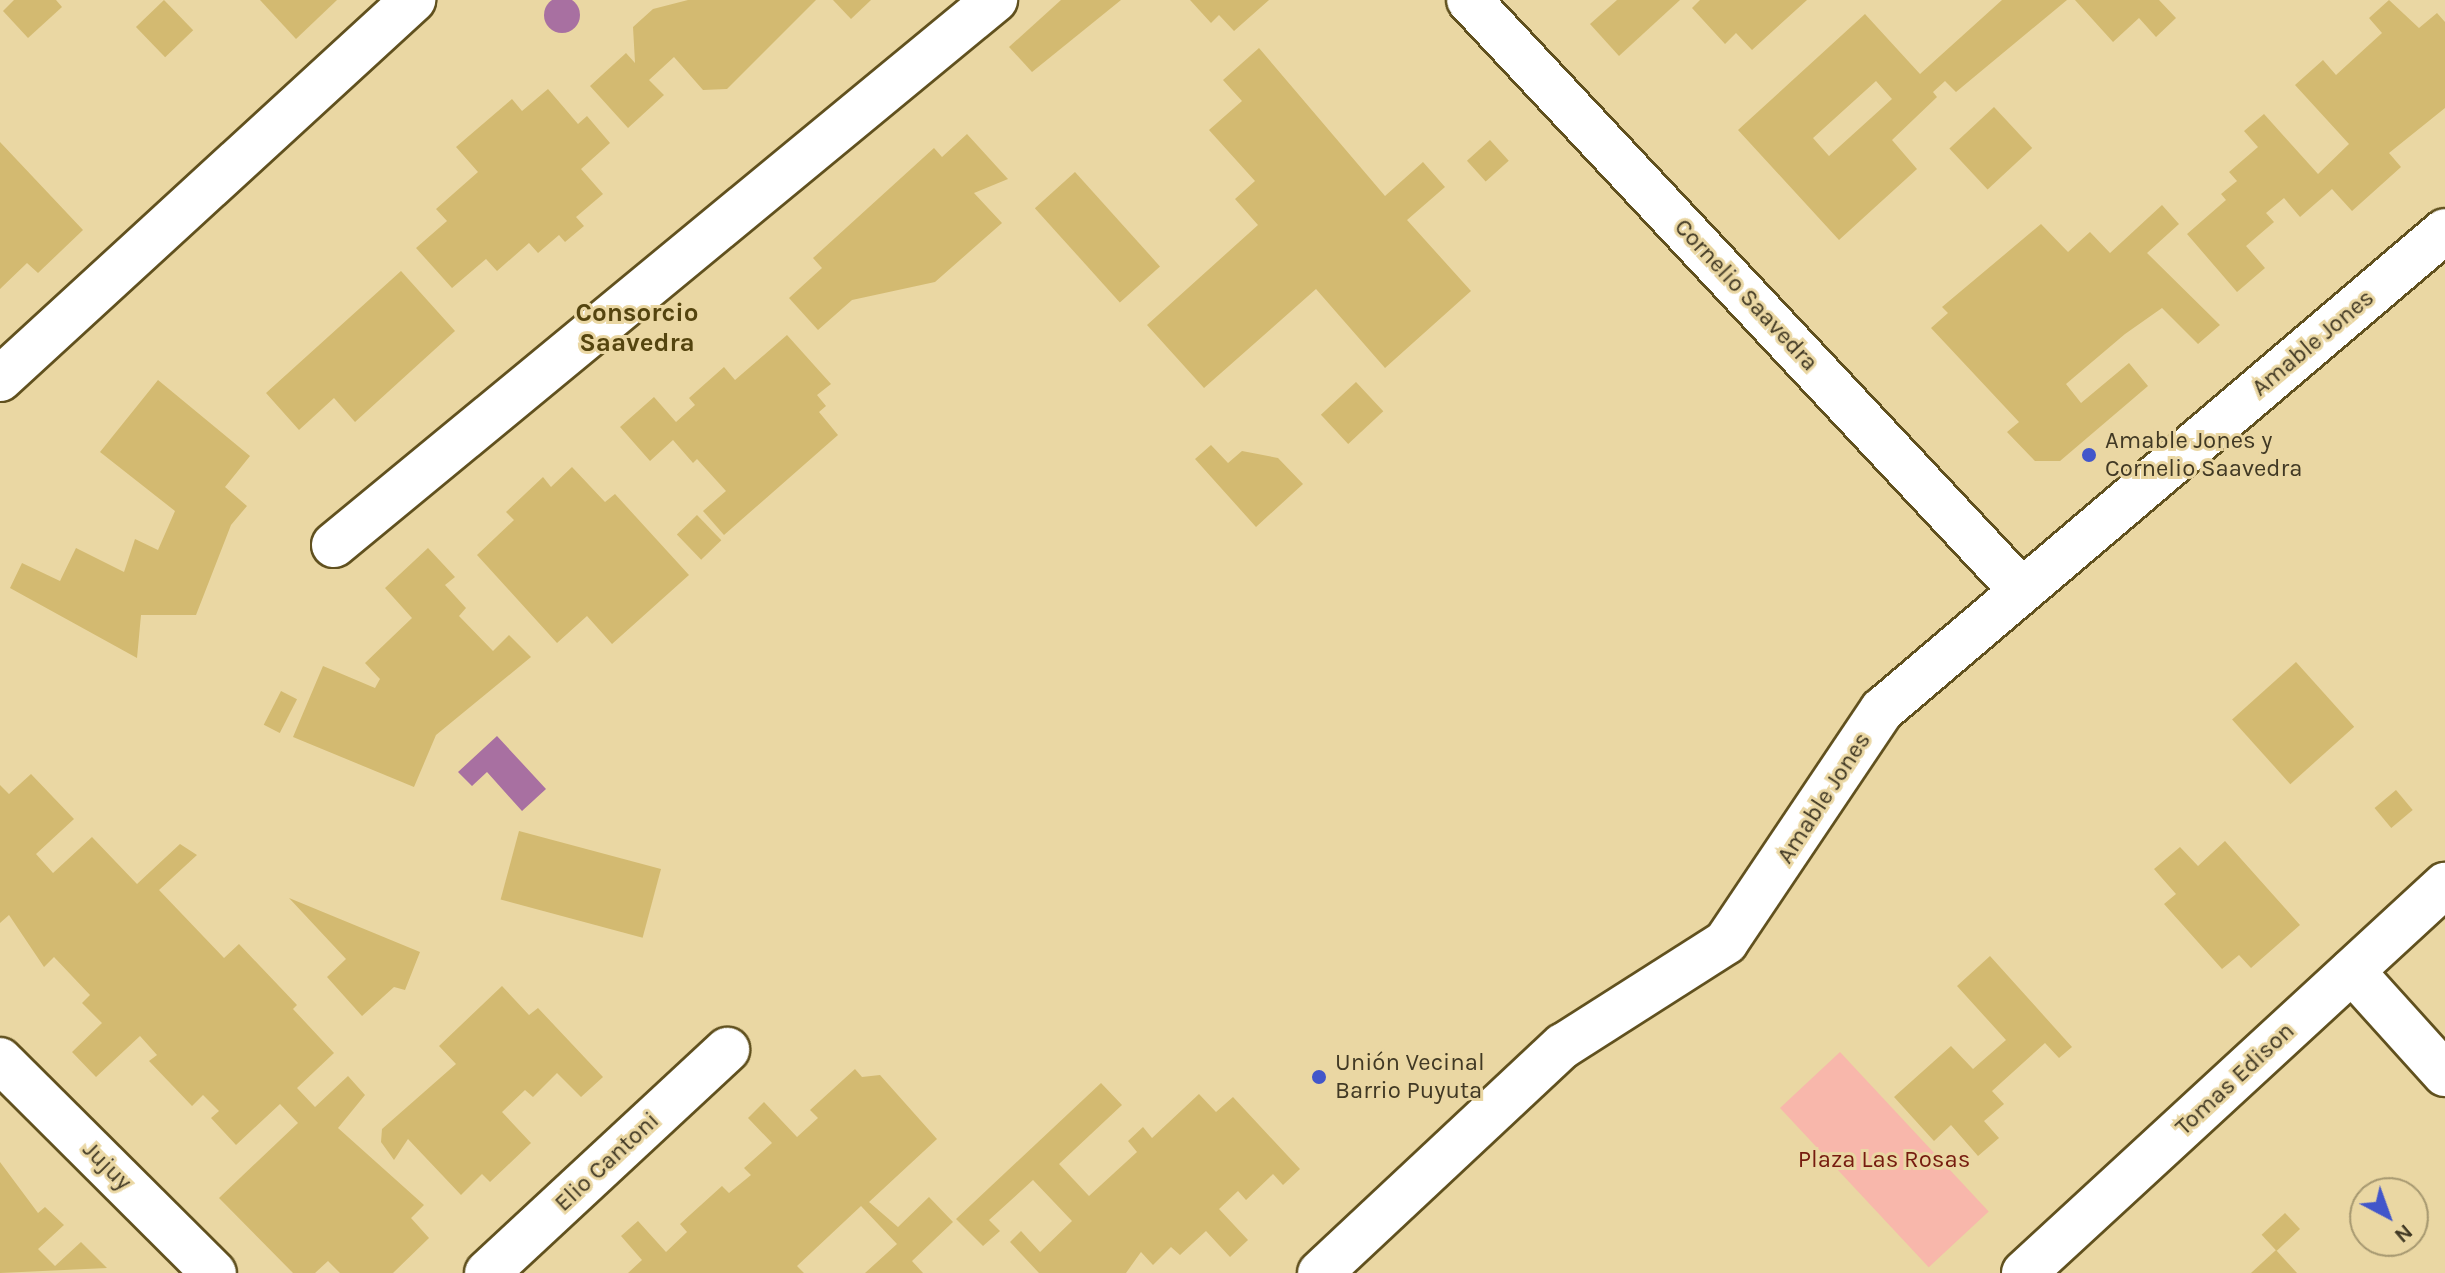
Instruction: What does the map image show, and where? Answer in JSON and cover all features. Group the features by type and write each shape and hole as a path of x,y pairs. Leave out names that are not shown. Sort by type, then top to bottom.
{"street":[{"path":"0,379 413,0"},
{"path":"334,545 995,0"},
{"name":"Cornelio Saavedra","path":"1469,0 2022,591"},
{"name":"Amable Jones","path":"1320,1273 1563,1046 1726,942 1882,710 2445,231"},
{"name":"Tomas Edison","path":"2024,1273 2445,885"},
{"path":"2352,971 2445,1074"},
{"name":"Elio Cantoni","path":"487,1273 727,1050"},
{"name":"Jujuy","path":"0,1060 214,1273"}],"green space":[{"name":"Plaza Las Rosas","path":"1840,1052 1989,1211 1929,1267 1780,1108"}],"shaded area":[{"path":"562,-3 575,2 580,15 575,28 562,33 549,28 544,15 549,2"},
{"path":"497,736 546,789 522,811 487,772 472,786 458,772"}],"building":[{"path":"14,0 56,0 62,7 28,38 3,11"},
{"path":"164,0 193,30 165,57 136,27"},
{"path":"260,0 337,0 296,39"},
{"path":"688,0 816,0 727,89 703,90 674,57 649,80 664,95 628,128 590,86 626,53 635,63 633,27 653,9"},
{"path":"833,0 871,0 851,19"},
{"path":"1061,0 1121,0 1032,72 1009,47"},
{"path":"1190,0 1269,0 1234,31 1219,15 1211,23"},
{"path":"1617,0 1680,0 1619,56 1590,24"},
{"path":"1700,0 1807,0 1752,50 1736,33 1725,44 1692,8"},
{"path":"2002,0 2067,0 1956,92 1945,81 1933,92 1937,97 1892,140 1917,169 1839,240 1738,130 1865,14 1920,74","holes":["1876,81 1892,99 1829,156 1813,138"]},
{"path":"2075,0 2159,0 2176,18 2156,37 2139,18 2113,42"},
{"path":"2389,0 2419,28 2437,13 2445,22 2445,108 2389,153 2401,167 2352,211 2332,189 2300,217 2284,198 2266,213 2274,222 2246,246 2265,268 2237,292 2187,234 2226,200 2221,194 2237,181 2229,172 2258,147 2244,131 2264,114 2318,174 2349,144 2295,85 2323,60 2336,75 2382,33 2369,18"},
{"path":"1259,48 1385,196 1423,162 1445,187 1407,220 1471,291 1385,368 1316,289 1204,388 1147,325 1258,225 1235,199 1255,181 1209,130 1242,101 1223,80"},
{"path":"548,89 578,124 587,116 610,143 581,169 603,194 576,217 584,226 565,242 559,235 538,253 529,243 497,271 486,259 452,288 416,248 447,221 436,209 478,172 456,147 512,99 522,111"},
{"path":"1994,107 2032,148 1988,190 1949,149"},
{"path":"967,134 1008,179 974,193 1002,223 935,282 852,300 818,330 789,298 822,268 813,258 934,148 942,157"},
{"path":"1490,140 1509,161 1486,182 1467,161"},
{"path":"0,142 83,230 38,273 27,263 0,289"},
{"path":"1075,172 1160,266 1120,303 1035,208"},
{"path":"2162,205 2179,224 2147,253 2220,325 2198,344 2162,308 2125,334 2066,384 2081,403 2129,363 2148,386 2060,461 2035,461 2007,432 2019,422 1931,328 1948,313 1942,307 2041,224 2068,252 2090,232 2110,253"},
{"path":"401,271 455,331 355,422 334,398 299,430 266,393"},
{"path":"787,335 831,384 817,395 826,406 819,412 838,435 724,535 703,511 726,491 697,459 693,463 673,440 650,461 620,427 654,397 676,422 695,405 689,398 724,367 735,380"},
{"path":"158,380 250,456 225,487 247,506 231,525 196,615 141,615 137,658 10,588 22,563 60,581 76,548 124,572 135,539 158,550 175,511 100,452"},
{"path":"1356,382 1383,411 1348,444 1321,415"},
{"path":"1211,445 1228,463 1242,451 1278,458 1303,484 1256,527 1195,459"},
{"path":"572,467 605,502 615,494 689,575 612,644 587,616 557,643 477,555 514,520 506,512 543,477 551,487"},
{"path":"697,515 721,540 701,560 677,534"},
{"path":"428,548 455,577 445,585 466,608 459,616 493,651 509,635 531,657 436,735 414,787 293,737 323,666 375,688 380,679 365,663 412,618 385,588"},
{"path":"2296,662 2354,727 2290,784 2232,720"},
{"path":"281,691 297,699 280,733 264,725"},
{"path":"31,774 74,819 36,854 53,873 92,837 137,884 180,844 197,855 159,890 224,958 239,944 297,1005 293,1009 334,1053 297,1088 315,1107 348,1076 365,1095 338,1128 424,1205 411,1218 429,1238 393,1273 340,1273 328,1261 315,1273 293,1273 219,1198 298,1123 280,1104 236,1145 211,1118 219,1111 203,1095 192,1106 149,1061 157,1055 140,1036 96,1077 72,1052 102,1023 82,1003 90,995 54,957 44,967 9,915 0,923 0,785 9,794"},
{"path":"2396,790 2413,810 2391,828 2375,808"},
{"path":"519,831 661,869 643,938 501,900"},
{"path":"2225,841 2300,925 2251,968 2239,955 2222,969 2164,904 2176,894 2154,869 2180,847 2198,866"},
{"path":"289,898 420,952 405,990 394,987 362,1016 327,977 346,959"},
{"path":"1990,956 2072,1047 2059,1058 2045,1043 1992,1091 2004,1104 1984,1121 1999,1138 1978,1156 1951,1125 1934,1141 1894,1097 1951,1046 1973,1069 2006,1040 1957,986"},
{"path":"502,986 529,1015 538,1008 603,1077 581,1097 557,1073 533,1097 525,1090 502,1112 531,1143 490,1182 482,1174 461,1195 408,1139 394,1160 381,1142 382,1129 456,1064 439,1046"},
{"path":"855,1069 862,1077 880,1075 937,1139 869,1202 898,1227 929,1197 953,1222 912,1261 923,1273 865,1273 897,1244 861,1206 797,1266 804,1273 628,1273 642,1260 621,1236 638,1221 666,1252 687,1232 680,1224 722,1186 729,1193 751,1175 744,1168 772,1143 748,1118 764,1102 797,1137 818,1118 810,1110"},
{"path":"1101,1083 1122,1105 1059,1164 1089,1196 1137,1152 1128,1141 1143,1127 1152,1138 1199,1094 1216,1112 1233,1097 1300,1169 1283,1185 1273,1174 1246,1200 1238,1191 1219,1209 1248,1240 1230,1257 1206,1231 1180,1255 1171,1247 1153,1265 1141,1252 1126,1273 1039,1273 1010,1242 1021,1231 1040,1252 1072,1221 1033,1180 989,1220 1000,1231 983,1246 956,1219"},
{"path":"0,1162 38,1213 45,1207 64,1225 38,1249 55,1266 81,1242 107,1268 0,1273"},
{"path":"2285,1213 2300,1229 2277,1251 2262,1235"},
{"path":"2276,1250 2297,1273 2251,1273"}],"place":[{"name":"Amable Jones y Cornelio Saavedra","path":"2089,455"},
{"name":"Unión Vecinal Barrio Puyuta","path":"1319,1077"}],"district":[{"name":"Consorcio Saavedra","path":"637,328"}]}
